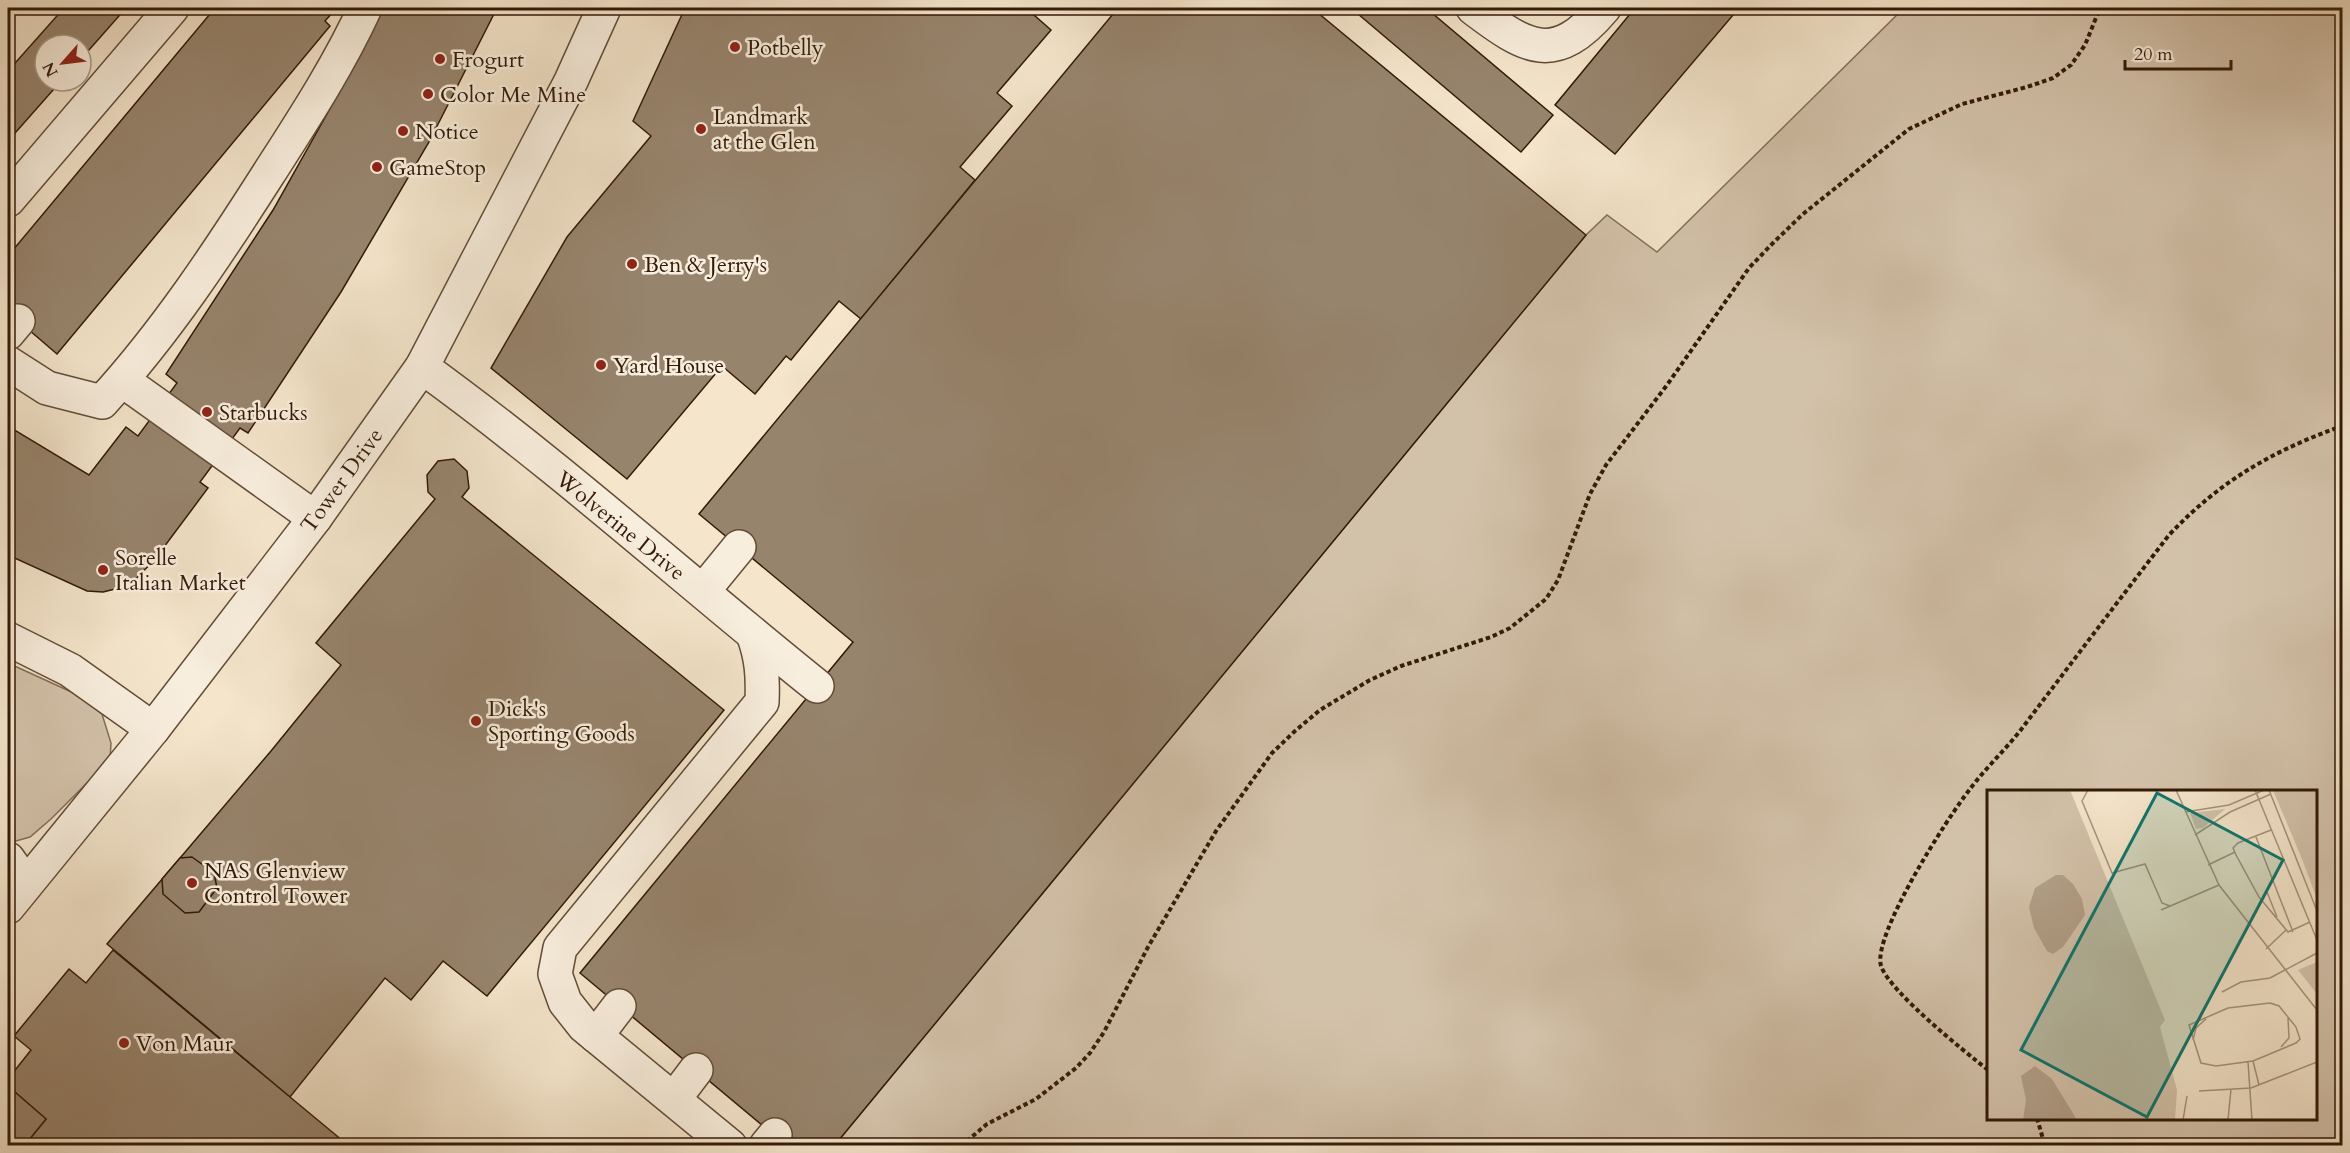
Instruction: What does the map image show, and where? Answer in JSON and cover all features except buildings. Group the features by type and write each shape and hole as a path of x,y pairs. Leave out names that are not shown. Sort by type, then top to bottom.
{"street":[{"path":"8,200 172,8"},
{"path":"8,363 47,388 102,402 140,360 216,255 291,138 354,31 365,8"},
{"name":"Tower Drive","path":"13,883 153,729 315,518 422,367 571,81 604,8"},
{"path":"1473,8 1502,30 1536,46 1568,42 1604,8"},
{"name":"Wolverine Drive","path":"422,367 462,396 817,686"},
{"path":"122,380 315,518"},
{"path":"703,591 739,547"},
{"path":"730,1146 584,1026 565,1002 555,974 560,948 762,702 764,674 760,652 753,634"},
{"path":"8,639 70,670 153,729"},
{"path":"596,1036 619,1006"},
{"path":"674,1100 696,1070"}],"path":[{"path":"961,1146 987,1124 1036,1099 1076,1068 1090,1053 1104,1032 1148,946 1216,831 1272,753 1295,731 1320,710 1370,680 1401,666 1491,638 1510,628 1545,599 1558,580 1590,494 1606,465 1667,385 1749,268 1773,243 1803,214 1909,129 1962,104 2053,78 2071,65 2085,45 2100,8"},
{"path":"1987,1068 1903,995 1888,979 1881,965 1880,953 1885,934 1910,886 1946,823 1970,789 2019,732 2075,657 2194,508 2254,465 2293,445 2343,426"},
{"path":"2037,1120 2045,1146"}],"shaded area":[{"path":"1904,8 2342,8 2342,1145 834,1146 1586,235 1607,215 1657,252"},
{"path":"8,663 78,695 102,714 111,743 110,760 51,819 30,837 16,841 8,837"}],"place":[{"name":"Potbelly","path":"735,47"},
{"name":"Frogurt","path":"440,59"},
{"name":"Color Me Mine","path":"428,94"},
{"name":"Landmark at the Glen","path":"701,129"},
{"name":"Notice","path":"403,131"},
{"name":"GameStop","path":"377,167"},
{"name":"Ben & Jerry's","path":"632,264"},
{"name":"Yard House","path":"601,365"},
{"name":"Starbucks","path":"207,412"},
{"name":"Sorelle Italian Market","path":"103,570"},
{"name":"Dick's Sporting Goods","path":"476,721"},
{"name":"NAS Glenview Control Tower","path":"192,883"},
{"name":"Von Maur","path":"124,1043"}]}
